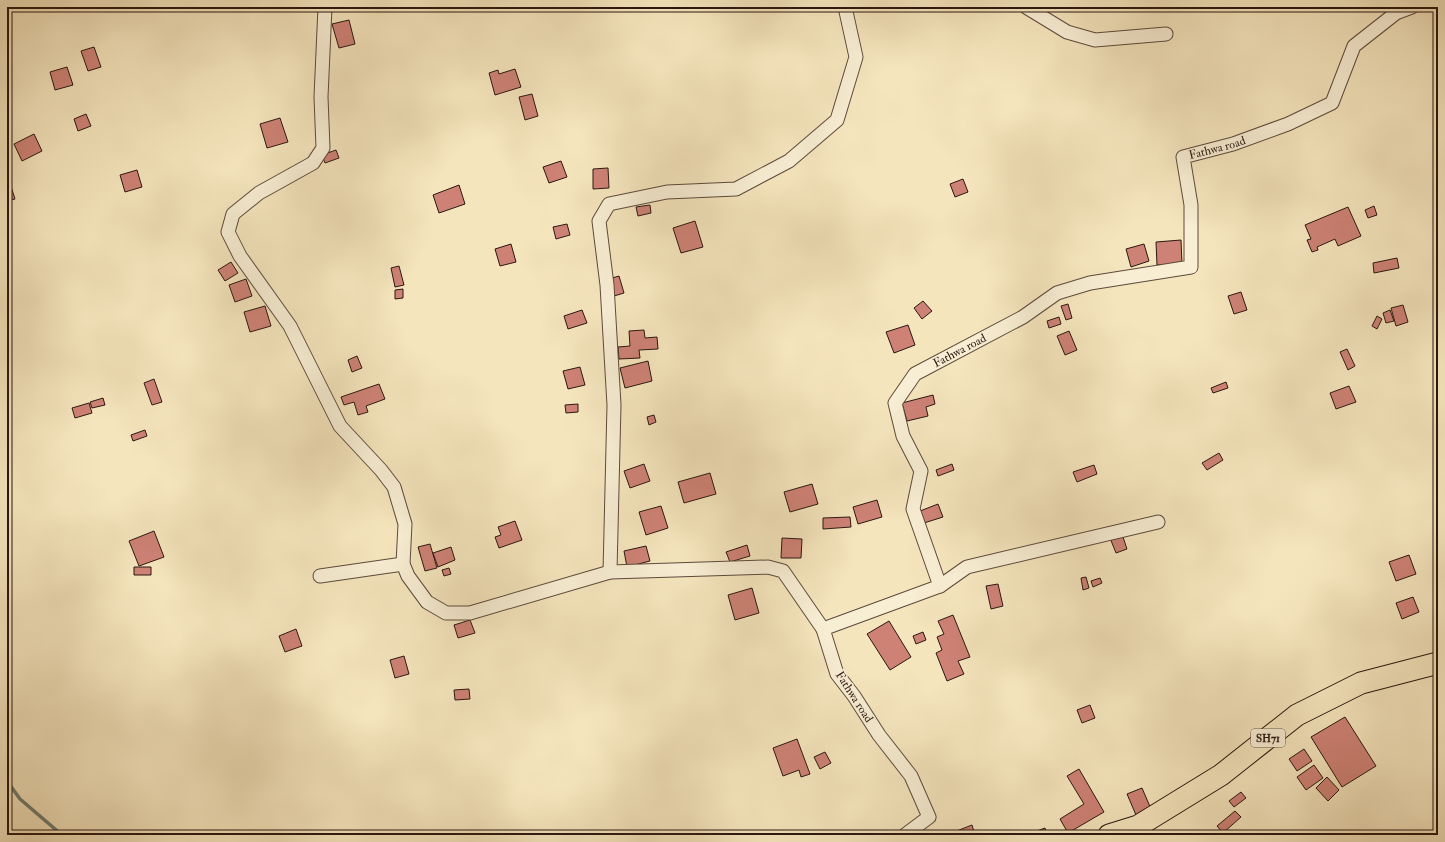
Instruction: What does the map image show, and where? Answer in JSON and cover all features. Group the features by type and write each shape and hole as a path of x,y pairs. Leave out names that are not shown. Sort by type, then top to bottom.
{"main road":[{"name":"SH71","path":"1109,835 1138,826 1220,775 1296,715 1361,683 1438,663"}],"street":[{"path":"325,7 321,97 323,148 313,163 259,193 232,214 228,232 240,256 290,326 340,426 381,470 394,487 405,524 403,564 408,576 427,602 446,613 470,613 610,572 768,566 783,572 823,629 940,586 967,567 1158,522"},
{"path":"610,572 614,405 607,285 599,221 609,204 667,192 736,189 789,162 837,120 856,57 845,7"},
{"path":"1026,7 1067,32 1095,40 1166,34"},
{"name":"Fathwa road","path":"940,586 913,509 921,472 903,436 895,403 915,374 1023,317 1057,293 1090,283 1191,267 1190,205 1183,157 1233,144 1288,124 1332,103 1354,46 1396,13 1412,7"},
{"path":"320,576 403,564"},
{"name":"Fathwa road","path":"823,629 837,674 854,696 879,736 911,776 929,816 905,835"}],"building":[{"path":"349,20 355,44 339,48 332,24"},
{"path":"94,47 101,67 88,71 81,51"},
{"path":"67,67 73,85 55,90 50,72"},
{"path":"515,69 521,87 495,95 489,73 498,70 499,74"},
{"path":"532,94 538,116 525,120 519,97"},
{"path":"86,114 91,126 78,131 74,119"},
{"path":"280,118 288,142 267,148 260,124"},
{"path":"34,134 42,151 22,161 14,144"},
{"path":"336,150 339,158 325,163 322,155"},
{"path":"561,161 567,177 549,183 543,167"},
{"path":"608,168 609,188 593,189 593,169"},
{"path":"137,170 142,187 125,192 120,175"},
{"path":"963,179 968,192 955,197 950,184"},
{"path":"9,180 15,199 7,201 7,181"},
{"path":"459,185 465,204 439,213 433,195"},
{"path":"650,205 651,213 638,216 636,207"},
{"path":"1374,206 1377,215 1368,218 1365,210"},
{"path":"1348,207 1361,236 1338,246 1335,239 1317,247 1318,250 1312,252 1307,240 1311,239 1305,225"},
{"path":"695,221 703,247 681,253 673,228"},
{"path":"567,224 570,235 556,239 553,227"},
{"path":"1181,240 1182,264 1157,265 1156,242"},
{"path":"511,244 516,262 500,266 495,249"},
{"path":"1144,244 1149,261 1131,267 1126,249"},
{"path":"1397,258 1399,268 1374,273 1373,263"},
{"path":"231,262 238,273 225,281 218,270"},
{"path":"399,266 404,285 395,287 391,268"},
{"path":"619,276 624,293 614,296 609,279"},
{"path":"246,279 252,296 235,302 229,285"},
{"path":"403,289 403,298 395,299 395,290"},
{"path":"1241,292 1247,310 1234,314 1228,296"},
{"path":"923,301 932,311 922,319 914,308"},
{"path":"1068,304 1072,318 1066,320 1061,306"},
{"path":"1403,305 1408,322 1396,326 1391,308"},
{"path":"265,306 271,326 250,332 244,312"},
{"path":"582,310 587,323 568,329 564,316"},
{"path":"1390,310 1394,321 1386,323 1383,313"},
{"path":"1377,316 1382,319 1377,329 1372,326"},
{"path":"1059,317 1061,324 1049,328 1047,321"},
{"path":"908,325 915,345 894,353 886,332"},
{"path":"644,330 645,338 657,337 658,349 639,350 640,358 619,359 618,347 630,346 629,331"},
{"path":"1069,331 1077,350 1065,355 1057,336"},
{"path":"1347,349 1355,366 1348,370 1340,352"},
{"path":"357,356 362,368 352,372 348,360"},
{"path":"648,361 652,381 625,388 620,368"},
{"path":"580,367 585,385 568,389 563,371"},
{"path":"154,379 162,402 152,405 144,383"},
{"path":"1226,382 1228,388 1213,393 1211,388"},
{"path":"379,384 385,399 366,406 368,412 358,415 354,402 344,405 341,397"},
{"path":"1349,386 1356,402 1336,409 1330,393"},
{"path":"933,395 935,404 926,407 928,416 907,421 902,403"},
{"path":"103,398 105,405 92,408 90,402"},
{"path":"89,403 92,413 75,418 72,408"},
{"path":"578,404 578,412 566,413 565,405"},
{"path":"654,415 656,422 649,425 647,417"},
{"path":"145,430 147,436 133,441 131,435"},
{"path":"1219,453 1223,460 1207,470 1202,463"},
{"path":"644,464 650,481 630,488 624,471"},
{"path":"952,464 954,470 938,476 936,470"},
{"path":"1094,465 1097,474 1077,482 1073,472"},
{"path":"710,473 716,494 684,503 678,482"},
{"path":"812,484 818,504 790,512 784,492"},
{"path":"877,500 882,517 858,524 853,507"},
{"path":"938,504 943,517 924,523 920,511"},
{"path":"661,506 668,528 646,535 639,512"},
{"path":"850,517 851,527 823,529 823,518"},
{"path":"515,521 522,540 499,548 495,537 501,535 498,527"},
{"path":"154,531 164,557 139,566 129,541"},
{"path":"1122,534 1127,549 1116,553 1110,538"},
{"path":"782,538 802,539 801,558 781,558"},
{"path":"430,544 437,568 425,571 418,547"},
{"path":"747,545 750,556 730,562 726,552"},
{"path":"646,546 650,561 627,567 624,551"},
{"path":"451,547 455,560 438,567 433,553"},
{"path":"1409,555 1416,574 1396,581 1389,562"},
{"path":"134,567 151,567 151,575 134,575"},
{"path":"449,568 451,574 444,576 442,570"},
{"path":"1086,577 1089,588 1083,590 1081,578"},
{"path":"1100,578 1102,583 1093,587 1091,581"},
{"path":"998,584 1003,606 991,609 986,586"},
{"path":"752,588 759,613 735,620 728,595"},
{"path":"1413,597 1419,612 1402,619 1396,603"},
{"path":"953,615 970,657 958,661 964,674 947,681 936,653 942,650 937,637 944,634 938,621"},
{"path":"470,620 475,633 458,638 454,625"},
{"path":"889,621 911,657 890,670 867,634"},
{"path":"296,629 302,646 285,652 279,636"},
{"path":"923,632 926,640 916,644 913,636"},
{"path":"404,656 409,674 395,678 390,660"},
{"path":"469,689 470,699 455,700 454,690"},
{"path":"1090,705 1095,718 1082,723 1077,710"},
{"path":"1345,717 1376,766 1342,787 1311,737"},
{"path":"797,739 810,774 801,777 799,770 783,776 773,748"},
{"path":"1304,749 1312,761 1297,771 1289,759"},
{"path":"825,752 831,763 820,769 814,757"},
{"path":"1314,765 1323,778 1306,790 1297,777"},
{"path":"1079,769 1104,812 1068,833 1060,819 1084,804 1067,776"},
{"path":"1327,777 1339,790 1328,801 1316,788"},
{"path":"1142,788 1151,809 1136,815 1127,794"},
{"path":"1241,792 1246,798 1234,807 1229,801"},
{"path":"1235,811 1241,817 1223,833 1217,826"},
{"path":"972,825 974,832 966,835 955,835 954,832"},
{"path":"1045,828 1047,835 1035,835 1034,832"},
{"path":"1031,831 1032,835 1019,835"}],"waterway":[{"path":"7,781 20,799 62,835"}]}
